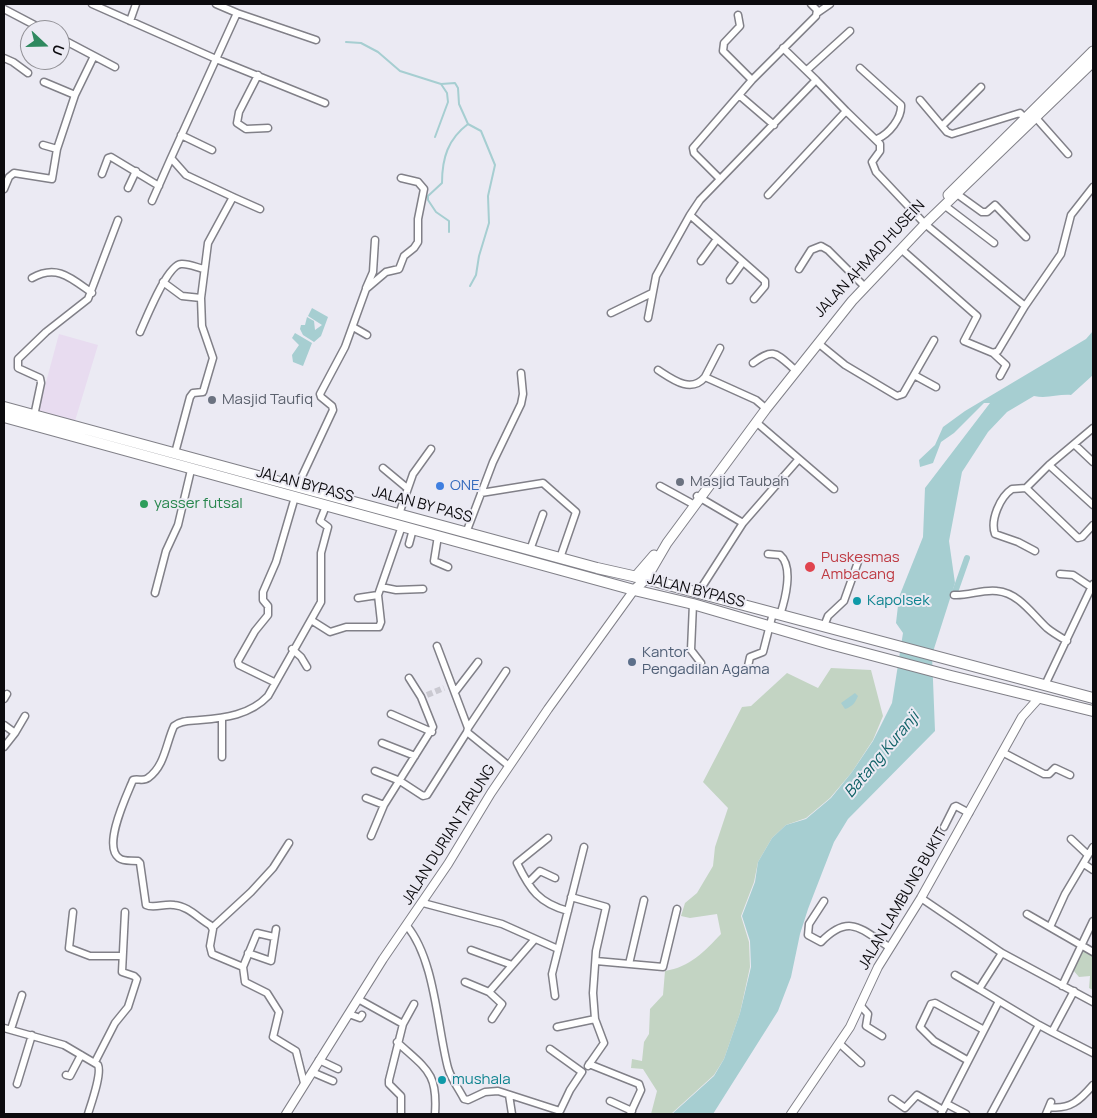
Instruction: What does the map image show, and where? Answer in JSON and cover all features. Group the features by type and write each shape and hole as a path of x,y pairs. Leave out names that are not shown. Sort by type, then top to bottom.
{"highway":[{"name":"JALAN BY PASS","path":"4,407 274,480 296,492 399,514 462,535 641,578 1093,698"},
{"name":"JALAN BYPASS","path":"4,417 271,491 296,492 326,506 438,536 462,535 634,590 693,604 830,644 1039,698"},
{"path":"271,491 274,480"},
{"path":"1039,698 1093,710"}],"main road":[{"name":"JALAN AHMAD HUSEIN","path":"696,499 852,301 980,161 1093,51"},
{"name":"JALAN AHMAD HUSEIN","path":"641,578 649,562 763,406 844,303 924,223 1037,119 1093,64"},
{"name":"JALAN DURIAN TARUNG","path":"634,590 641,578"}],"street":[{"path":"92,4 216,59 325,103"},
{"path":"130,21 136,4"},
{"path":"216,4 316,40"},
{"path":"811,4 816,8 817,14"},
{"path":"720,179 693,149 752,80 817,14 830,4"},
{"path":"4,9 25,20"},
{"path":"152,201 238,13"},
{"path":"738,15 740,26 726,40 723,51 752,80"},
{"path":"807,70 850,31"},
{"path":"70,43 115,67"},
{"path":"783,48 877,139 881,148 873,163 924,223 1025,306"},
{"path":"4,189 9,177 14,173 52,179 57,149 75,95 94,56"},
{"path":"4,58 28,73"},
{"path":"860,68 901,105 901,112 893,125 887,133 877,139"},
{"path":"258,76 238,115 237,123 246,129 268,128"},
{"path":"648,318 658,270 700,200 816,80"},
{"path":"44,82 75,95"},
{"path":"942,126 981,87"},
{"path":"739,95 774,125"},
{"path":"920,100 942,126 952,134 1020,113 1026,118"},
{"path":"768,195 846,111"},
{"path":"1037,119 1068,154"},
{"path":"181,135 212,150"},
{"path":"43,145 57,149"},
{"path":"102,174 108,158 111,157 159,186"},
{"path":"171,158 181,172 260,209"},
{"path":"128,188 136,171"},
{"path":"366,289 386,272 400,269 404,256 418,242 418,219 424,189 418,182 401,178"},
{"path":"993,354 998,351 1025,306 1061,254 1071,215 1093,187"},
{"path":"957,194 982,212 987,212 995,205 1026,237"},
{"path":"175,454 190,396 203,392 212,365 212,351 201,318 204,269 208,243 234,197"},
{"path":"944,205 994,243"},
{"path":"690,215 766,282 754,299"},
{"path":"34,416 41,383 40,378 18,368 18,359 46,332 81,306 92,293 118,220"},
{"path":"701,261 717,239"},
{"path":"274,682 240,665 238,661 255,632 268,615 268,606 263,600 262,592 276,562 296,492 332,410 332,406 320,394 353,327 373,272 375,240"},
{"path":"799,269 811,250 821,246 828,250 862,284"},
{"path":"901,249 977,316 964,341 993,354 1006,364 1000,376"},
{"path":"730,280 743,262"},
{"path":"140,332 164,282 179,264 204,269"},
{"path":"32,278 44,272 59,273 92,293"},
{"path":"164,282 182,296 201,298"},
{"path":"611,313 652,293"},
{"path":"353,327 367,335"},
{"path":"818,344 845,365 897,396 903,394 934,340"},
{"path":"658,370 674,381 686,385 695,384 705,377 720,348"},
{"path":"753,363 766,353 772,353 793,368"},
{"path":"462,535 521,404 523,394 521,373"},
{"path":"914,376 936,387"},
{"path":"705,377 756,400 763,406"},
{"path":"756,422 834,489"},
{"path":"1035,551 1018,542 998,537 993,529 998,508 1008,492 1012,489 1026,488 1093,428"},
{"path":"1074,444 1093,462"},
{"path":"399,514 407,488 416,468 432,449"},
{"path":"698,593 743,523 798,460"},
{"path":"1050,465 1093,505"},
{"path":"383,468 407,488"},
{"path":"155,593 166,551 178,525 191,470"},
{"path":"481,493 490,494 508,487 543,483 552,490 576,512 560,558"},
{"path":"660,486 696,499 743,523"},
{"path":"1026,488 1076,536 1082,537 1093,525"},
{"path":"212,928 182,906 172,904 150,907 146,905 140,863 136,860 124,861 115,855 114,830 133,780 144,780 149,777 167,749 174,726 183,721 222,718 256,707 268,696 274,682 322,598 321,553 328,527 320,521 326,506"},
{"path":"530,550 543,514"},
{"path":"311,620 330,632 346,628 377,628 381,624 378,595 402,526"},
{"path":"409,544 413,529"},
{"path":"438,536 434,561 448,567"},
{"path":"747,672 750,657 762,652 765,647 770,626 786,596 786,564 780,555 768,554"},
{"path":"828,627 829,614 844,601 860,559"},
{"path":"1045,685 1092,585 1073,575 1060,574"},
{"path":"381,587 396,590 423,589"},
{"name":"JALAN DURIAN TARUNG","path":"286,1114 304,1083 423,903 509,766 634,590"},
{"path":"954,595 990,590 1003,592 1022,603 1046,627 1067,640"},
{"path":"358,598 378,595"},
{"path":"693,604 691,650 701,663"},
{"path":"437,646 454,689 467,730 509,766"},
{"path":"292,650 301,657 307,667"},
{"path":"454,689 478,662"},
{"path":"374,771 400,781 423,796 427,795 506,671"},
{"path":"371,836 384,805 432,732 433,725 424,696 409,678"},
{"path":"444,688 454,689"},
{"name":"JALAN LAMBUNG BUKIT","path":"791,1114 809,1085 840,1044 889,947 921,898 1028,708 1039,698"},
{"path":"391,714 432,732"},
{"path":"4,747 26,716"},
{"path":"222,718 222,757"},
{"path":"4,725 14,733"},
{"path":"382,743 415,756"},
{"path":"1004,753 1044,774 1049,774 1055,768 1070,775"},
{"path":"366,798 384,805"},
{"path":"944,827 956,806 968,814"},
{"path":"548,838 517,862 528,883 540,899 568,911"},
{"path":"1071,839 1088,855"},
{"path":"242,967 212,954 210,946 212,928 251,892 273,868 289,843"},
{"path":"1050,927 1065,894 1093,846"},
{"path":"556,996 552,974 584,848"},
{"path":"1084,864 1093,870"},
{"path":"528,883 540,871 554,878"},
{"path":"408,926 420,943 449,1070 464,1099 468,1100 489,1091 505,1092 509,1095 560,1111 570,1090 604,1043 595,1019 593,993 596,961 606,907 572,897"},
{"path":"921,898 1002,953 1093,1002"},
{"path":"629,964 644,900"},
{"path":"824,901 809,924 808,935 821,942 840,927 855,925 889,947"},
{"path":"423,903 486,919 558,949"},
{"path":"596,961 664,966 677,909"},
{"path":"73,912 70,948 90,956 122,956"},
{"path":"95,1062 115,1023 128,1006 136,982 134,976 123,973 124,912"},
{"path":"1027,914 1093,952"},
{"path":"1062,986 1093,921"},
{"path":"248,953 271,960 276,928"},
{"path":"274,937 257,933 242,967 245,982 268,993 277,1008 279,1017 273,1037 296,1051 304,1083"},
{"path":"488,992 535,939"},
{"path":"471,950 512,965"},
{"path":"979,988 1002,953"},
{"path":"955,975 1039,1025 1093,1053"},
{"path":"465,982 488,992 502,1004 492,1019"},
{"path":"1052,1032 1074,991"},
{"path":"22,995 7,1029 32,1034 64,1045 95,1062 100,1069 88,1114"},
{"path":"358,999 403,1024"},
{"path":"944,1110 967,1060 999,1001"},
{"path":"967,1060 934,1041 920,1027 931,1004 935,1003 984,1030"},
{"path":"401,1114 401,1096 389,1084 397,1042 403,1024 414,1004"},
{"path":"860,1005 868,1014 866,1026 882,1036"},
{"path":"349,1014 360,1018 362,1015"},
{"path":"557,1027 595,1019"},
{"path":"990,1114 1039,1025"},
{"path":"17,1084 32,1034"},
{"path":"397,1042 427,1069 436,1090 435,1114"},
{"path":"840,1044 861,1063"},
{"path":"550,1050 582,1072"},
{"path":"66,1075 70,1076 81,1055"},
{"path":"320,1060 338,1069"},
{"path":"589,1064 639,1084 641,1090 631,1112 610,1101"},
{"path":"312,1072 333,1080"},
{"path":"1049,1110 1071,1106 1093,1085"},
{"path":"509,1095 512,1114"},
{"path":"892,1099 905,1108 917,1095 944,1110 966,1114"}],"shaded area":[{"path":"59,334 98,345 75,421 38,412"}],"green space":[{"path":"831,668 871,670 883,716 873,740 852,772 830,798 806,818 786,825 772,838 758,862 754,882 741,916 749,942 750,967 740,1013 724,1059 714,1075 671,1114 651,1114 657,1091 643,1069 631,1068 632,1059 642,1061 644,1042 649,1034 650,1009 663,995 665,971 682,966 696,958 721,934 717,914 690,918 681,916 685,903 697,893 713,866 715,847 728,808 703,782 742,707 751,706 787,673 818,688"},
{"path":"1083,949 1093,956 1093,990 1089,988 1090,976 1079,977 1073,970"}],"water":[{"path":"312,308 328,317 321,336 314,342 303,335 300,329 301,325 305,325 307,317 314,321 315,330 322,325 308,316"},
{"name":"Batang Kuranji","path":"1093,331 1093,375 1071,395 1034,396 1007,412 988,432 962,472 949,541 955,583 932,655 935,731 848,819 834,842 808,909 800,934 791,977 778,1011 713,1114 672,1114 714,1076 724,1059 740,1013 751,967 750,941 742,916 755,882 758,862 772,838 786,825 806,819 831,798 873,741 892,703 903,633 896,623 899,597 923,537 925,488 990,403 984,403 954,433 941,442 933,463 920,467 919,460 935,445 943,427 965,411 1086,339"},
{"path":"295,333 312,343 303,366 293,362 292,355 299,345 292,338"},
{"path":"855,693 858,696 856,701 845,709 841,703"}],"waterway":[{"path":"346,42 361,43 378,52 400,71 441,84 447,93 448,102 435,137"},
{"path":"441,84 455,83 458,88 459,104 468,124 481,131 495,165 488,196 489,223 479,256 476,275 470,286"},
{"path":"449,232 449,221 436,212 428,200 428,196 442,183 443,165 451,143 468,124"},
{"path":"950,594 954,595 967,558"}],"tunnel":[{"path":"427,695 444,688"}],"place":[{"name":"Masjid Taufiq","path":"212,400"},
{"name":"Masjid Taubah","path":"680,482"},
{"name":"ONE","path":"440,486"},
{"name":"yasser futsal","path":"144,504"},
{"name":"Puskesmas Ambacang","path":"810,567"},
{"name":"Kapolsek","path":"857,601"},
{"name":"Kantor Pengadilan Agama","path":"632,662"},
{"name":"mushala","path":"442,1080"}]}
